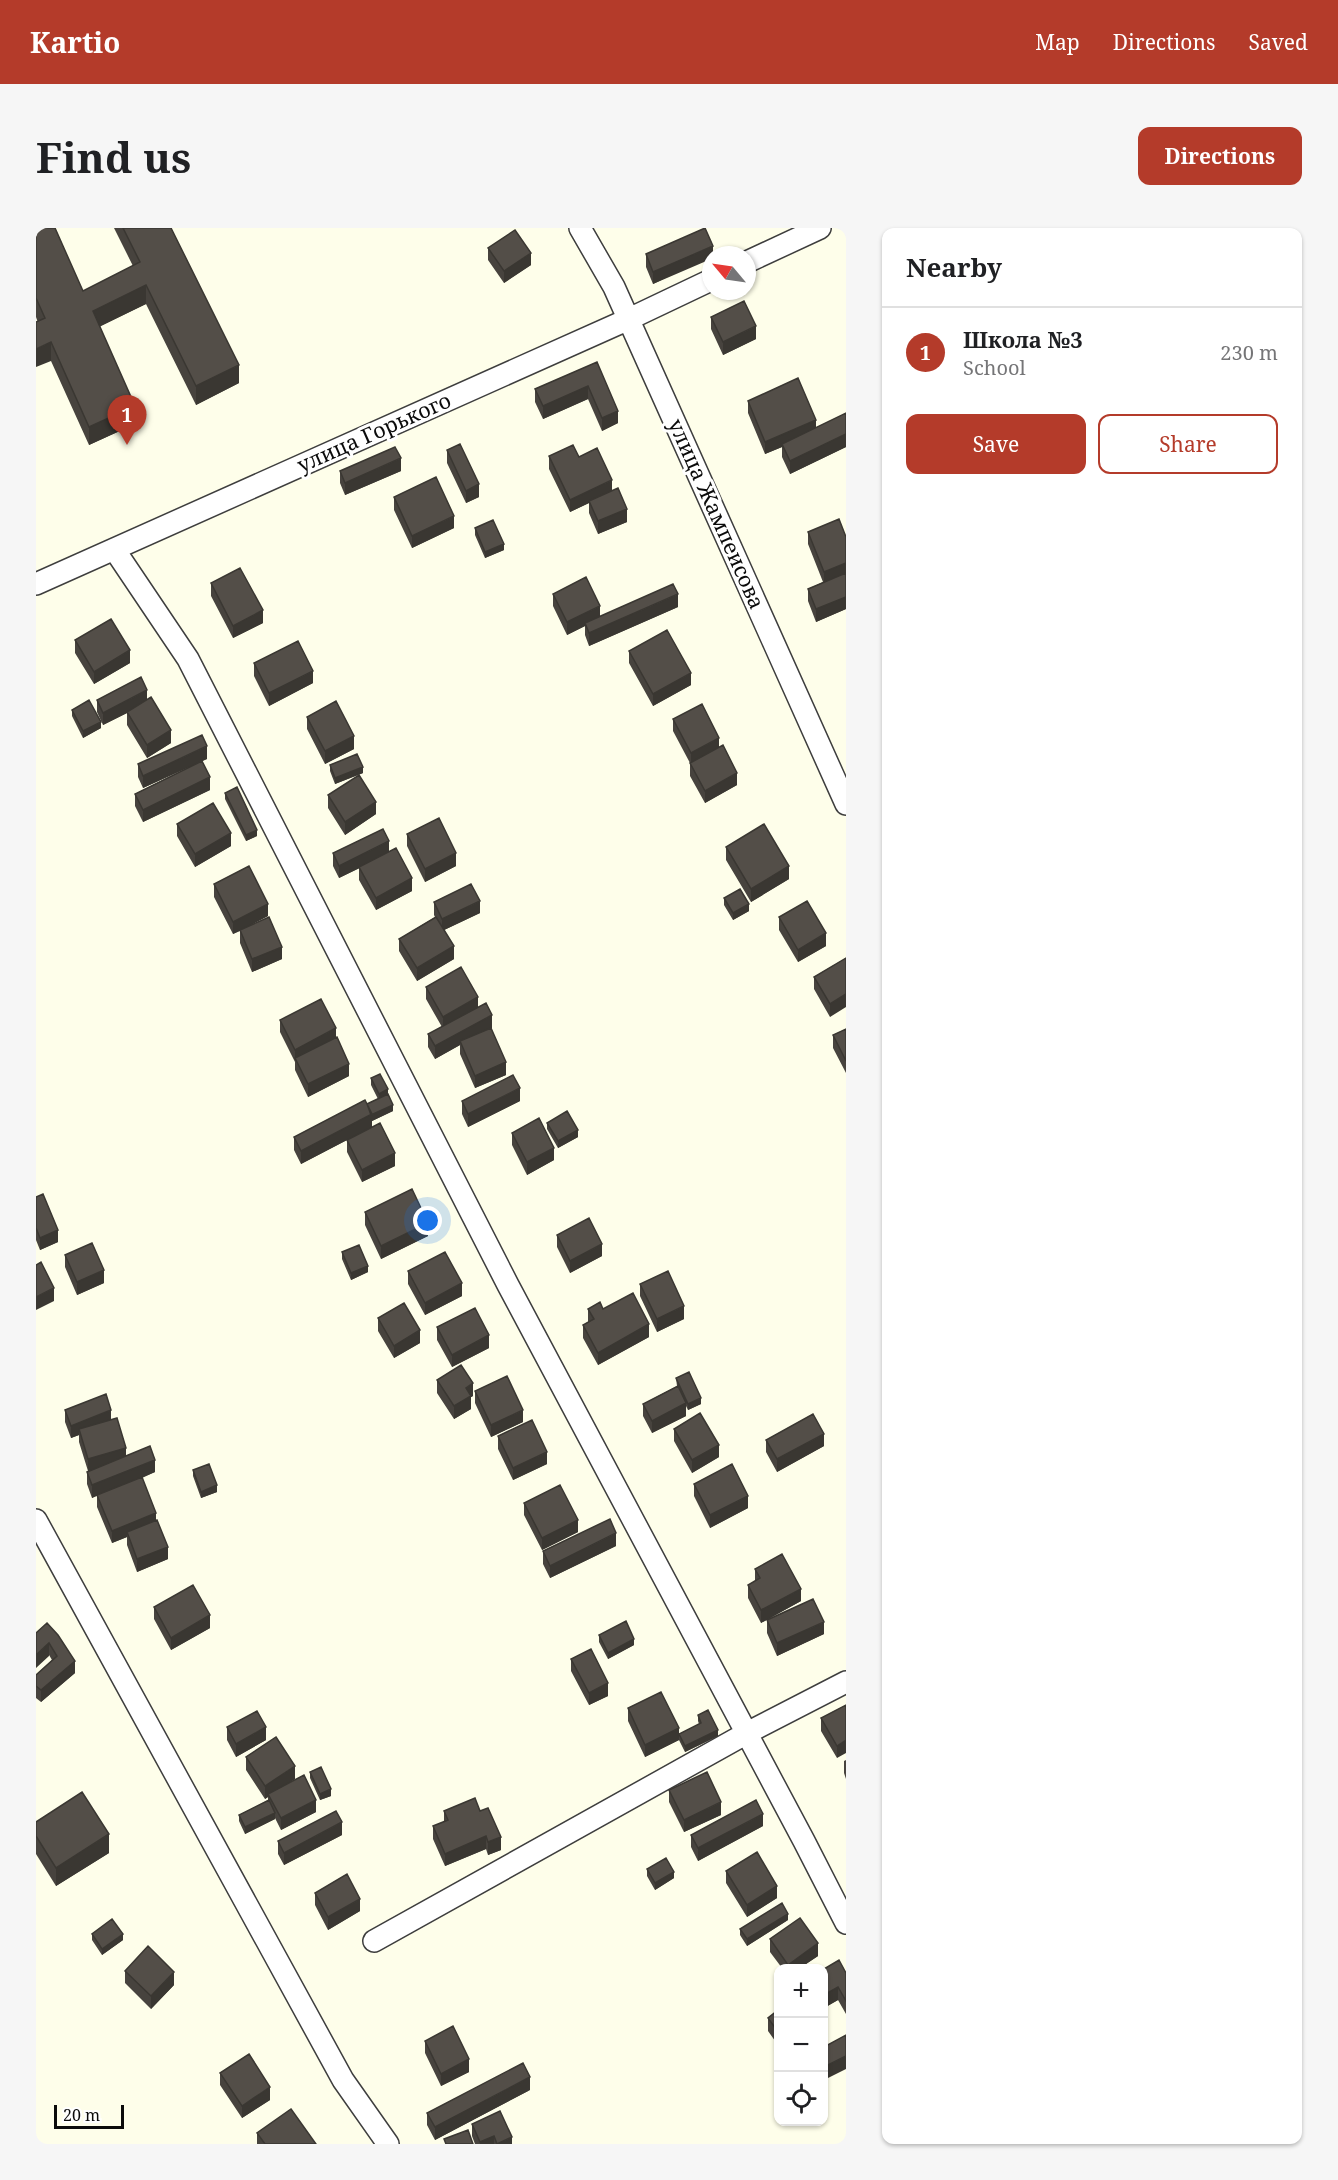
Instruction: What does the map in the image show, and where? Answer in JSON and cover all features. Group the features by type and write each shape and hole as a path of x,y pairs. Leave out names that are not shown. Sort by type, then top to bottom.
{"street":[{"name":"улица Жампеисова","path":"580,228 614,287 846,804"},
{"path":"756,258 820,228"},
{"name":"улица Горького","path":"36,584 702,284"},
{"path":"114,549 188,659 508,1285 846,1923"},
{"path":"36,1520 344,2080 388,2144"},
{"path":"374,1941 747,1733 846,1682"}],"building":[{"path":"36,228 55,228 83,291 140,262 123,228 171,228 239,365 196,386 146,285 93,311 135,406 89,427 51,342 36,349 36,322 45,318 36,298"},
{"path":"705,228 713,246 702,246 702,251 653,272 646,254"},
{"path":"515,230 531,253 504,271 488,248"},
{"path":"744,301 756,326 723,342 711,317"},
{"path":"597,362 618,411 602,418 588,386 543,406 535,389"},
{"path":"798,378 816,420 765,442 748,401"},
{"path":"846,413 846,434 790,461 782,444"},
{"path":"460,444 479,484 466,491 447,450"},
{"path":"573,445 579,457 597,448 612,480 570,500 549,456"},
{"path":"395,447 401,458 345,483 340,471"},
{"path":"436,477 454,516 412,536 394,497"},
{"path":"618,488 627,509 598,521 589,501"},
{"path":"839,519 846,537 846,563 824,572 808,532"},
{"path":"493,520 504,544 485,552 475,528"},
{"path":"240,568 263,610 233,626 211,583"},
{"path":"846,573 846,597 816,609 808,589"},
{"path":"586,577 600,606 567,622 553,594"},
{"path":"673,584 678,594 589,633 585,623"},
{"path":"111,619 130,650 94,672 75,640"},
{"path":"667,630 691,673 653,694 629,651"},
{"path":"298,641 313,671 269,693 254,663"},
{"path":"141,677 147,690 103,713 97,700"},
{"path":"151,697 171,730 147,745 127,712"},
{"path":"89,700 101,722 83,731 72,710"},
{"path":"336,701 354,736 325,751 307,717"},
{"path":"702,704 719,738 691,753 673,719"},
{"path":"202,735 207,746 143,776 138,764"},
{"path":"723,745 737,773 705,791 690,763"},
{"path":"357,754 363,767 335,778 330,765"},
{"path":"202,761 210,777 143,810 135,794"},
{"path":"359,775 376,802 345,822 328,795"},
{"path":"237,787 257,830 246,835 225,793"},
{"path":"213,803 231,833 195,854 177,824"},
{"path":"439,818 456,853 425,869 407,834"},
{"path":"764,824 789,866 751,889 726,847"},
{"path":"383,829 389,841 339,866 333,853"},
{"path":"396,848 412,878 376,898 359,867"},
{"path":"249,866 268,904 233,922 214,884"},
{"path":"471,884 480,901 442,919 434,902"},
{"path":"740,889 749,904 733,913 724,898"},
{"path":"807,901 826,933 798,950 779,917"},
{"path":"269,917 282,947 252,959 240,930"},
{"path":"436,917 454,946 417,968 399,939"},
{"path":"846,958 846,994 830,1004 814,977"},
{"path":"461,967 478,997 443,1017 426,987"},
{"path":"321,999 336,1028 295,1050 280,1020"},
{"path":"486,1003 492,1015 435,1046 428,1034"},
{"path":"491,1028 506,1062 475,1076 460,1041"},
{"path":"846,1029 846,1061 833,1035"},
{"path":"337,1037 349,1064 308,1084 295,1058"},
{"path":"380,1074 388,1089 379,1094 371,1078"},
{"path":"513,1075 520,1088 468,1114 462,1101"},
{"path":"388,1094 393,1105 371,1115 367,1104"},
{"path":"365,1100 372,1114 301,1151 294,1137"},
{"path":"567,1111 578,1130 558,1141 547,1123"},
{"path":"539,1118 554,1148 527,1162 512,1133"},
{"path":"380,1123 395,1153 362,1170 347,1140"},
{"path":"412,1189 428,1223 381,1246 365,1212"},
{"path":"43,1194 58,1230 40,1238 36,1228 36,1197"},
{"path":"589,1218 602,1244 570,1261 557,1235"},
{"path":"92,1243 104,1270 77,1282 65,1255"},
{"path":"359,1245 368,1266 351,1273 342,1252"},
{"path":"445,1252 462,1283 425,1303 408,1271"},
{"path":"41,1262 54,1288 36,1297 36,1265"},
{"path":"668,1271 684,1306 657,1319 640,1284"},
{"path":"633,1293 649,1324 598,1353 583,1325 594,1319 588,1309 600,1302 603,1309"},
{"path":"404,1303 420,1330 394,1346 378,1318"},
{"path":"475,1308 489,1335 452,1355 437,1327"},
{"path":"461,1365 473,1383 466,1388 471,1396 454,1406 437,1380"},
{"path":"689,1372 701,1398 688,1404 676,1378"},
{"path":"507,1376 523,1410 491,1425 475,1391"},
{"path":"678,1386 686,1403 652,1421 643,1404"},
{"path":"106,1394 111,1410 71,1426 65,1410"},
{"path":"700,1413 719,1445 692,1460 674,1429"},
{"path":"813,1414 824,1434 777,1459 766,1440"},
{"path":"117,1418 126,1448 88,1459 79,1429"},
{"path":"532,1420 547,1452 513,1468 498,1436"},
{"path":"150,1446 155,1460 92,1485 87,1472"},
{"path":"209,1464 217,1485 201,1492 193,1470"},
{"path":"732,1464 748,1496 710,1515 694,1484"},
{"path":"142,1477 156,1513 112,1531 97,1495"},
{"path":"560,1485 578,1520 542,1538 524,1503"},
{"path":"610,1519 616,1533 550,1566 543,1551"},
{"path":"157,1520 168,1547 137,1559 127,1532"},
{"path":"782,1554 801,1589 761,1610 748,1585 760,1578 755,1569"},
{"path":"193,1585 210,1615 171,1638 154,1607"},
{"path":"813,1599 824,1622 777,1643 767,1620"},
{"path":"626,1621 634,1639 608,1653 599,1635"},
{"path":"47,1623 75,1661 41,1690 36,1686 36,1675 57,1656 49,1643 36,1655 36,1633"},
{"path":"591,1649 608,1683 589,1693 571,1659"},
{"path":"661,1692 679,1728 645,1745 628,1708"},
{"path":"846,1705 846,1740 837,1746 821,1718"},
{"path":"708,1710 718,1730 685,1746 679,1734 701,1723 698,1715"},
{"path":"257,1711 266,1727 236,1744 227,1727"},
{"path":"276,1737 295,1766 265,1786 246,1757"},
{"path":"321,1767 331,1789 320,1794 310,1772"},
{"path":"707,1772 721,1802 684,1820 669,1790"},
{"path":"304,1775 316,1800 281,1818 268,1794"},
{"path":"82,1792 109,1834 56,1868 36,1836 36,1822"},
{"path":"475,1798 480,1811 488,1808 501,1837 488,1842 486,1836 445,1854 433,1826 448,1820 444,1811"},
{"path":"269,1800 275,1813 245,1827 239,1815"},
{"path":"756,1800 763,1814 698,1848 691,1835"},
{"path":"336,1811 342,1822 284,1853 278,1841"},
{"path":"757,1852 777,1886 747,1905 726,1871"},
{"path":"666,1858 674,1872 655,1883 647,1869"},
{"path":"347,1874 360,1899 328,1917 315,1893"},
{"path":"782,1903 788,1914 747,1939 740,1929"},
{"path":"800,1918 818,1943 787,1964 770,1939"},
{"path":"112,1919 123,1934 102,1949 92,1934"},
{"path":"148,1946 174,1972 151,1996 125,1971"},
{"path":"839,1960 846,1973 846,2001 838,1987 828,1993 828,1967"},
{"path":"774,2013 774,2026 768,2018"},
{"path":"453,2026 469,2059 441,2074 425,2041"},
{"path":"846,2035 846,2056 828,2065 828,2045"},
{"path":"249,2054 270,2087 242,2106 220,2073"},
{"path":"523,2063 530,2077 435,2127 427,2113"},
{"path":"291,2109 316,2144 265,2144 257,2133"},
{"path":"500,2111 512,2137 497,2144 494,2136 480,2142 472,2124"},
{"path":"468,2130 473,2144 446,2144 444,2139"}],"place":[{"name":"Школа №3","path":"127,445"}]}
